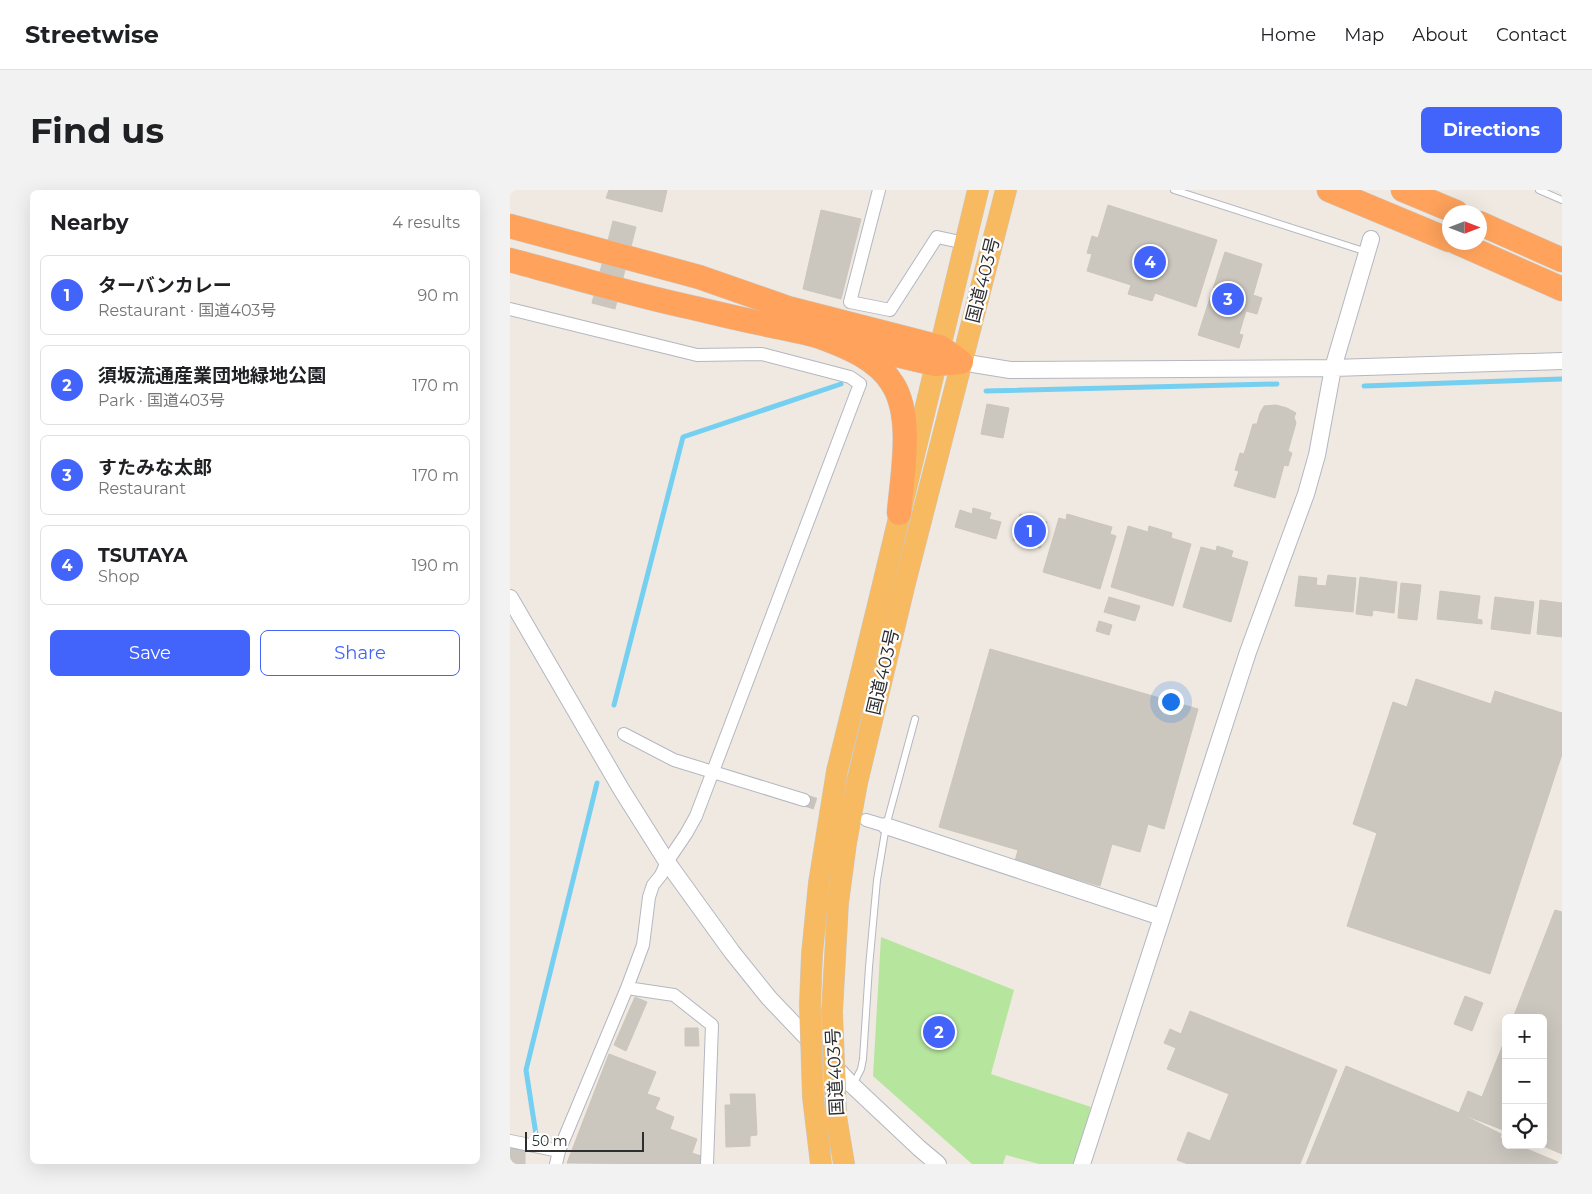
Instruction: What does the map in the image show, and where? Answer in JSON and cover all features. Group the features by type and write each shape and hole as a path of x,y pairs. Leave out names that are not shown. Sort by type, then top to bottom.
{"highway":[{"name":"国道403号","path":"820,1164 813,1097 810,1004 812,954 819,883 837,771 978,190"},
{"name":"国道403号","path":"844,1164 836,1116 832,1012 838,903 846,843 857,783 907,573 1006,190"},
{"path":"1329,190 1442,237"},
{"path":"1403,190 1442,206"},
{"path":"510,226 699,277 788,308 961,362"},
{"path":"1487,226 1562,260"},
{"path":"510,232 553,239"},
{"path":"1474,250 1562,289"},
{"path":"510,260 690,308 821,337 938,356"},
{"path":"821,337 851,349 866,358 892,382 899,396 905,428 900,513"}],"street":[{"path":"879,190 850,302 890,310 937,237 965,243"},
{"path":"1082,1164 1248,652 1306,494 1317,455 1333,368 1370,246"},
{"path":"510,309 697,355 762,354 850,377 860,384 696,816 661,875 653,885 649,897 643,945 559,1151 556,1164"},
{"path":"961,362 1010,370 1333,368 1562,361"},
{"path":"510,598 621,789 667,862 732,952 769,998 852,1085 938,1164"},
{"path":"624,734 674,760 804,800"},
{"path":"866,820 1161,917"},
{"path":"627,988 674,995 712,1025 707,1164"},
{"path":"510,1141 559,1151"}],"lane":[{"path":"1174,190 1370,246"},
{"path":"1539,190 1562,200"},
{"path":"852,1085 861,1069 863,1059 877,880 886,826 915,718"}],"green space":[{"path":"881,937 1014,990 991,1074 1091,1107 1074,1164 1039,1164 1006,1155 1003,1164 972,1164 873,1076"}],"building":[{"path":"609,190 667,190 662,212 606,198"},
{"path":"1108,205 1217,240 1196,307 1155,293 1152,301 1128,294 1131,285 1087,271 1092,254 1087,253 1092,236 1098,238"},
{"path":"821,210 861,219 841,299 803,289"},
{"path":"613,221 636,227 615,309 592,303"},
{"path":"1225,252 1262,264 1253,295 1262,298 1257,314 1246,311 1239,334 1243,335 1239,348 1198,335"},
{"path":"987,404 1009,408 1003,438 981,434"},
{"path":"1276,405 1296,413 1294,417 1296,423 1288,451 1292,453 1288,466 1284,465 1275,498 1234,486 1239,471 1235,470 1240,453 1244,454 1253,424 1257,424 1264,406"},
{"path":"973,508 991,513 989,519 1001,522 996,539 955,527 960,510 972,514"},
{"path":"1020,514 1047,522 1040,548 1013,540"},
{"path":"1067,514 1112,527 1110,534 1116,536 1100,589 1043,572 1059,518 1066,520"},
{"path":"1128,526 1148,532 1149,526 1172,533 1171,538 1191,544 1173,606 1111,587"},
{"path":"1217,546 1233,551 1231,557 1248,562 1231,622 1183,607 1201,547 1216,551"},
{"path":"1328,575 1356,578 1353,612 1295,606 1299,576 1317,578 1316,585 1326,586"},
{"path":"1360,577 1397,582 1394,613 1373,610 1372,616 1356,614"},
{"path":"1401,583 1421,585 1417,620 1398,618"},
{"path":"1440,591 1480,596 1477,619 1482,620 1482,624 1437,619"},
{"path":"1109,597 1140,606 1135,621 1104,612"},
{"path":"1495,597 1534,602 1530,634 1491,629"},
{"path":"1540,600 1562,603 1562,637 1537,634"},
{"path":"1099,621 1112,625 1109,635 1096,631"},
{"path":"990,649 1198,709 1164,829 1148,824 1140,852 1112,844 1100,886 1015,861 1018,850 939,827"},
{"path":"1416,679 1491,704 1495,691 1562,713 1562,754 1490,974 1347,926 1377,833 1353,824 1393,702 1407,707"},
{"path":"1555,910 1562,912 1562,1154 1547,1148 1547,1014 1515,1014"},
{"path":"1465,996 1483,1003 1472,1031 1454,1024"},
{"path":"635,997 647,1002 626,1051 614,1045"},
{"path":"1190,1011 1337,1070 1300,1164 1188,1164 1177,1160 1188,1132 1210,1141 1229,1094 1167,1069 1176,1048 1164,1043 1170,1029 1181,1034"},
{"path":"685,1028 698,1028 699,1046 685,1046"},
{"path":"1502,1047 1502,1129 1459,1113 1468,1091 1482,1097"},
{"path":"609,1054 656,1072 647,1094 660,1098 655,1109 674,1117 670,1129 697,1139 692,1153 701,1156 700,1164 567,1163"},
{"path":"1346,1066 1459,1113 1501,1134 1502,1149 1527,1149 1558,1162 1557,1164 1306,1164"},
{"path":"730,1094 755,1094 757,1135 750,1136 750,1146 726,1147 725,1105 731,1105"},
{"path":"510,1149 525,1149 525,1164 510,1164"}],"waterway":[{"path":"1364,386 1562,379"},
{"path":"614,705 683,437 841,384"},
{"path":"986,391 1277,384"},
{"path":"537,1141 526,1070 597,783"}],"tunnel":[{"path":"804,800 835,810"}],"place":[{"name":"TSUTAYA","path":"1150,262"},
{"name":"すたみな太郎","path":"1228,299"},
{"name":"ターバンカレー","path":"1030,531"},
{"name":"須坂流通産業団地緑地公園","path":"939,1032"}]}
